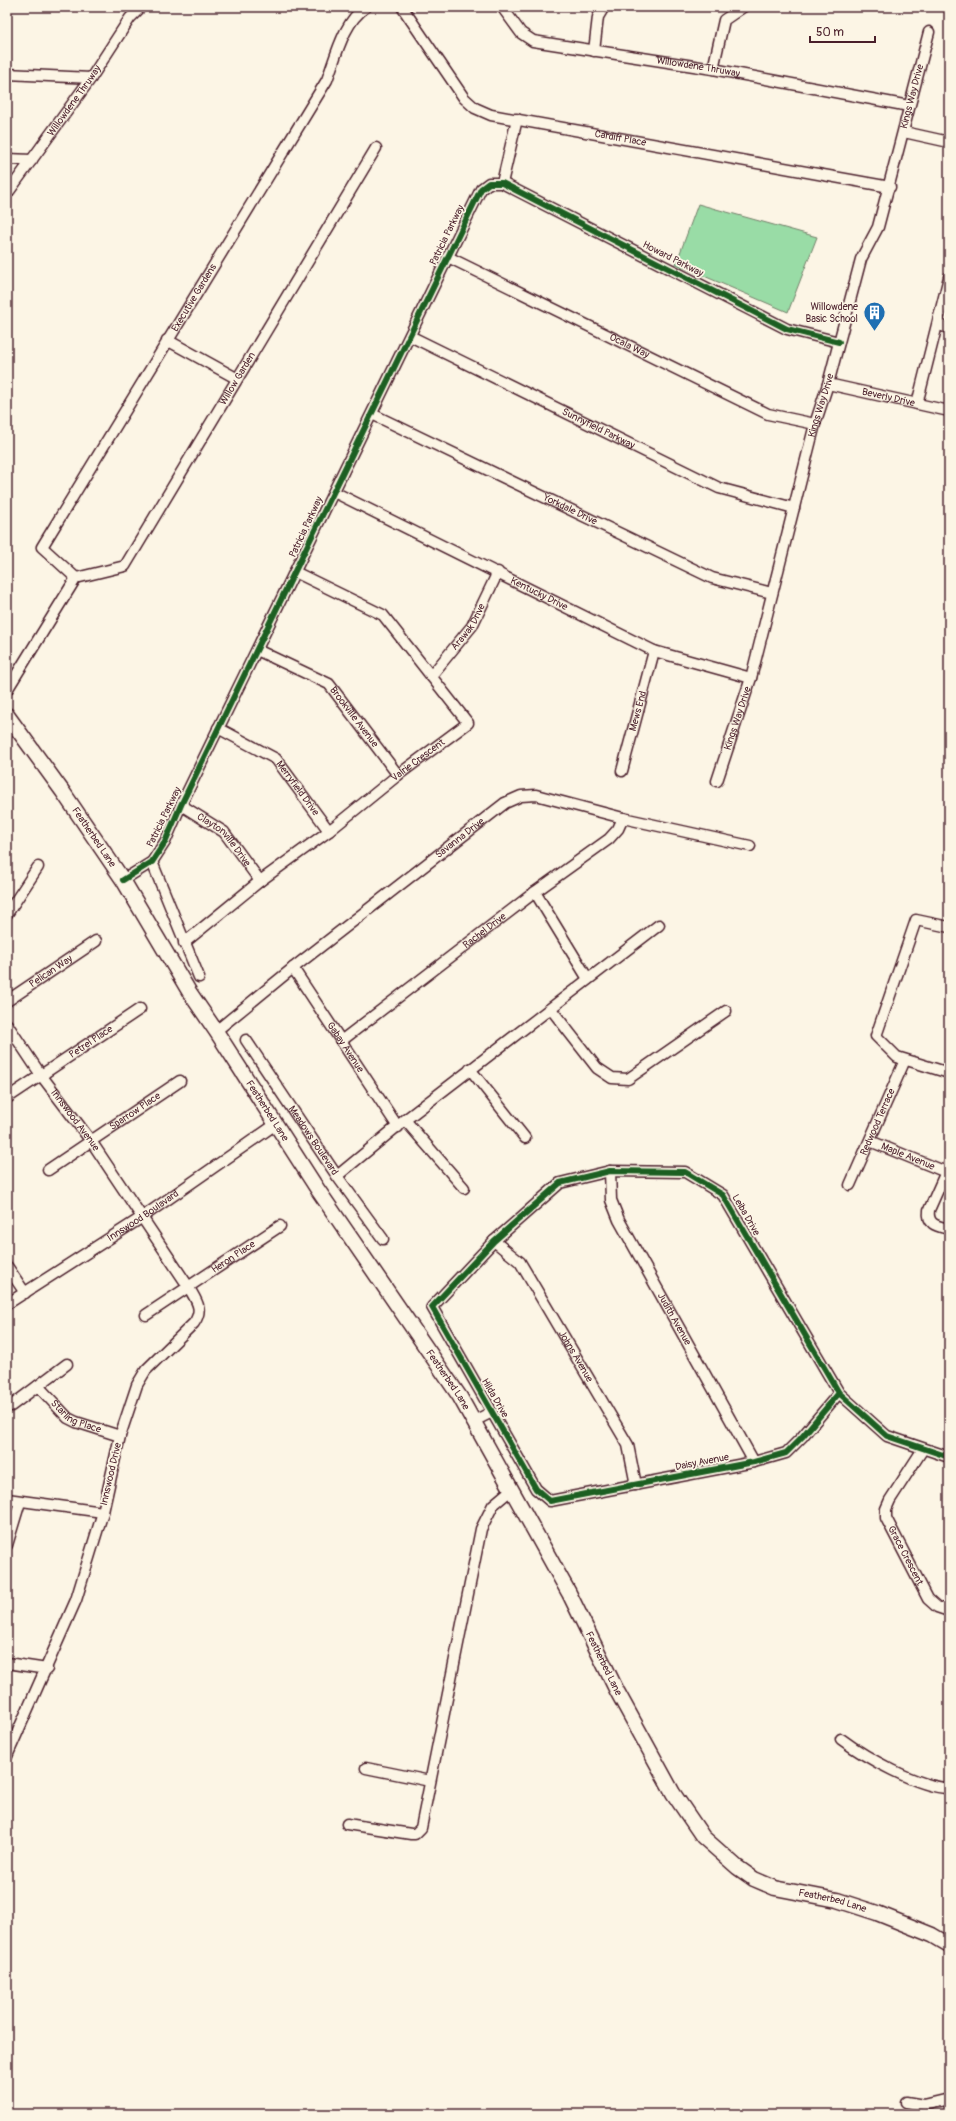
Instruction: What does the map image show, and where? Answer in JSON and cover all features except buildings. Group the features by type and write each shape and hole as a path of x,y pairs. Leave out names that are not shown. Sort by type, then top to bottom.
{"main road":[{"name":"Featherbed Lane","path":"7,715 64,792 123,880 190,993 318,1190 460,1397 512,1488 670,1788 703,1837 737,1867 754,1879 775,1888 837,1900 871,1911 903,1922 949,1945"}],"street":[{"name":"Willowdene Thruway","path":"7,194 91,78 130,18 141,7"},
{"name":"Executive Gardens","path":"76,578 42,547 327,80 348,27 358,12 366,7"},
{"name":"Cardiff Place","path":"402,7 464,98 475,108 491,114 890,187"},
{"name":"Willowdene Thruway","path":"502,7 521,33 533,41 713,69 909,106"},
{"path":"594,51 598,17 604,7"},
{"path":"713,69 724,20 743,7"},
{"name":"Kings Way Drive","path":"717,781 751,678 815,424 828,384 860,259 878,227 890,187 909,106 929,32"},
{"path":"7,74 91,78"},
{"path":"502,183 517,119"},
{"path":"904,132 949,142"},
{"name":"Willow Garden","path":"76,578 125,566 236,378 376,148"},
{"path":"7,159 32,160"},
{"name":"Patricia Parkway","path":"123,880 152,862 165,842 218,728 481,188 489,182 502,183"},
{"name":"Howard Parkway","path":"502,183 787,329 839,342"},
{"name":"Ocala Way","path":"448,257 768,414 815,424"},
{"path":"917,404 949,277"},
{"path":"938,325 949,328"},
{"name":"Sunnyfield Parkway","path":"410,336 719,488 794,508"},
{"path":"167,340 236,378"},
{"name":"Beverly Drive","path":"828,384 949,411"},
{"name":"Yorkdale Drive","path":"372,414 712,578 772,593"},
{"name":"Kentucky Drive","path":"334,492 498,572 654,651 751,678"},
{"name":"Valrie Crescent","path":"184,943 260,881 329,831 398,775 468,723 383,615 295,572"},
{"name":"Arawak Drive","path":"430,676 472,626 498,572"},
{"path":"7,690 76,578"},
{"name":"Brookville Avenue","path":"257,650 329,684 398,775"},
{"name":"Mews End","path":"622,771 654,651"},
{"name":"Merryfield Drive","path":"218,728 276,759 329,831"},
{"name":"Savanna Drive","path":"216,1031 293,968 505,803 521,796 536,795 623,818 750,846"},
{"name":"Claytonville Drive","path":"181,805 224,832 260,881"},
{"name":"Rachel Drive","path":"341,1041 535,892 609,839 618,829 623,818"},
{"path":"152,862 199,977"},
{"path":"7,914 38,868"},
{"path":"535,892 588,979"},
{"path":"949,928 916,920 876,1036 897,1057 949,1073"},
{"path":"338,1176 470,1069 551,1009 659,925"},
{"name":"Pelican Way","path":"7,1001 96,942"},
{"name":"Gabay Avenue","path":"293,968 341,1041 401,1124 464,1188"},
{"name":"Petrel Place","path":"7,1098 140,1009"},
{"path":"551,1009 597,1068 612,1078 628,1079 726,1011"},
{"name":"Innswood Avenue","path":"7,1024 41,1075 91,1141 141,1218"},
{"name":"Meadows Boulevard","path":"246,1040 338,1176 383,1239"},
{"name":"Redwood Terrace","path":"850,1184 905,1060"},
{"path":"470,1069 525,1138"},
{"name":"Sparrow Place","path":"48,1170 180,1081"},
{"name":"Innswood Boulavard","path":"7,1304 141,1218 276,1124"},
{"name":"Maple Avenue","path":"870,1141 947,1168"},
{"path":"947,1168 929,1210 928,1216 930,1222 935,1226 949,1229"},
{"name":"Leiba Drive","path":"432,1307 494,1241 560,1183 610,1171 685,1172 723,1195 839,1393 887,1436 949,1457"},
{"name":"Judith Avenue","path":"610,1171 611,1200 620,1220 754,1462"},
{"name":"Innswood Drive","path":"8,1752 47,1669 76,1600 103,1512 120,1436 137,1385 146,1370 194,1323 200,1315 198,1305 188,1286 141,1218"},
{"name":"Heron Place","path":"146,1315 280,1226"},
{"name":"Johns Avenue","path":"494,1241 520,1262 628,1445 636,1485"},
{"path":"7,1266 25,1293"},
{"name":"Hilda Drive","path":"432,1307 536,1489 544,1498"},
{"path":"10,1406 67,1364"},
{"name":"Starling Place","path":"38,1386 68,1418 120,1436"},
{"name":"Daisy Avenue","path":"544,1498 550,1502 561,1500 754,1462 786,1453 802,1437 839,1393"},
{"path":"474,1421 492,1412"},
{"name":"Grace Crescent","path":"923,1449 890,1500 886,1509 886,1518 928,1599 937,1607 949,1610"},
{"path":"347,1824 415,1834 421,1828 481,1529 493,1505 512,1488"},
{"path":"7,1499 20,1502 103,1512"},
{"path":"7,1545 20,1502"},
{"path":"7,1663 47,1669"},
{"path":"841,1739 864,1756 899,1772 940,1788 949,1788"},
{"path":"366,1768 430,1781"},
{"path":"906,2102 924,2105 949,2099"}],"green space":[{"path":"698,204 817,237 788,312 676,264"}],"cycle path":[{"path":"123,880 152,862 165,842 181,805 481,189 489,183 502,183 787,329 839,342"},
{"path":"839,1393 802,1437 786,1453 754,1462 550,1501 536,1489 432,1307 494,1241 560,1183 610,1171 685,1172 723,1195 839,1393 887,1436 949,1457"}],"place":[{"name":"Willowdene Basic School","path":"874,332"}]}
